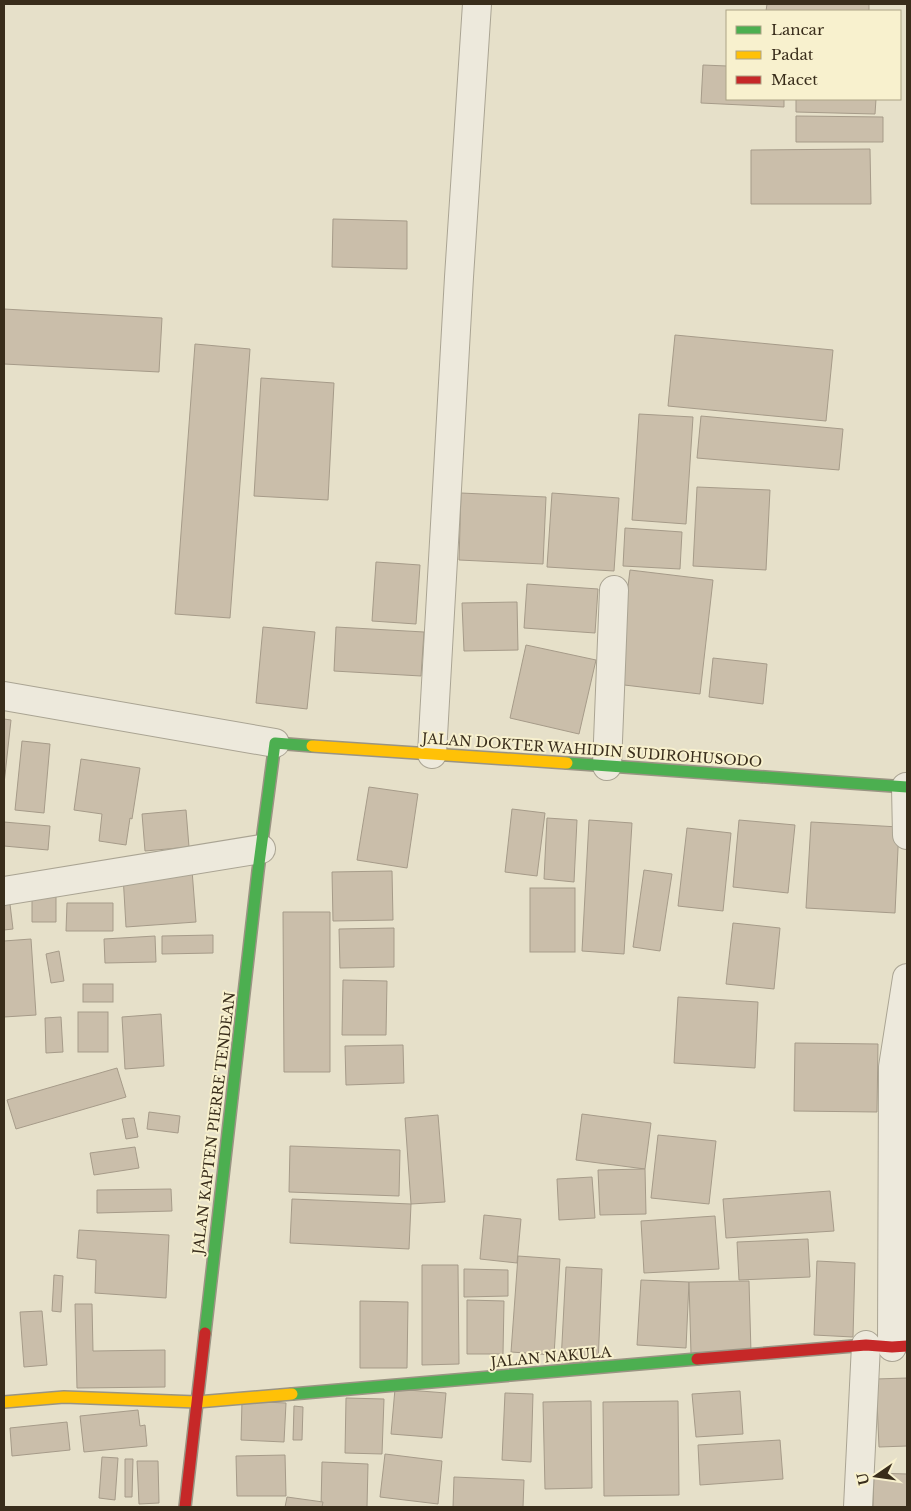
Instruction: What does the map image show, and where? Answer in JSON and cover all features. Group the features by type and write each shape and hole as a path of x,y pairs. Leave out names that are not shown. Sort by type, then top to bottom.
{"main road":[{"name":"JALAN DOKTER WAHIDIN SUDIROHUSODO","path":"275,743 907,784"},
{"name":"JALAN KAPTEN PIERRE TENDEAN","path":"185,1507 261,849 275,743"},
{"name":"JALAN NAKULA","path":"4,1402 64,1397 197,1402 888,1346"}],"street":[{"path":"432,754 459,277 477,4"},
{"path":"608,766 614,590"},
{"path":"4,696 275,743"},
{"path":"907,784 907,835"},
{"path":"4,891 261,849"},
{"path":"858,1507 888,1346 893,1067 907,978"}],"building":[{"path":"767,4 869,4 869,10 766,10"},
{"path":"703,65 726,66 726,100 784,100 784,107 701,103"},
{"path":"796,100 876,100 875,114 796,112"},
{"path":"796,116 883,117 883,142 796,142"},
{"path":"870,149 871,204 751,204 751,150"},
{"path":"333,219 407,221 407,269 332,267"},
{"path":"4,309 162,318 159,372 4,364"},
{"path":"675,335 833,350 826,421 668,406"},
{"path":"195,344 250,349 230,618 175,614"},
{"path":"261,378 334,383 328,500 254,496"},
{"path":"639,414 693,417 686,524 632,520"},
{"path":"701,416 843,429 839,470 697,458"},
{"path":"697,487 770,490 766,570 693,566"},
{"path":"461,493 546,497 543,564 459,560"},
{"path":"552,493 619,498 614,571 547,567"},
{"path":"625,528 682,532 680,569 623,566"},
{"path":"376,562 420,565 416,624 372,621"},
{"path":"630,570 713,580 700,694 616,684"},
{"path":"527,584 598,589 595,633 524,628"},
{"path":"517,602 518,650 464,651 462,603"},
{"path":"263,627 315,632 307,709 256,703"},
{"path":"336,627 424,632 421,676 334,671"},
{"path":"526,645 596,660 579,734 510,718"},
{"path":"713,658 767,664 763,704 709,697"},
{"path":"4,719 11,720 4,784"},
{"path":"22,741 50,744 44,813 15,810"},
{"path":"81,759 140,768 126,845 99,841 102,814 74,810"},
{"path":"369,787 418,794 407,868 357,860"},
{"path":"512,809 545,813 537,876 505,872"},
{"path":"186,810 189,847 145,851 142,814"},
{"path":"547,818 577,820 574,882 544,879"},
{"path":"589,820 632,823 624,954 582,951"},
{"path":"739,820 795,825 788,893 733,887"},
{"path":"4,822 50,826 48,850 4,846"},
{"path":"811,822 899,827 895,913 806,908"},
{"path":"687,828 731,833 723,911 678,906"},
{"path":"192,870 196,922 126,927 123,875"},
{"path":"644,870 672,874 660,951 633,947"},
{"path":"392,871 393,920 333,921 332,872"},
{"path":"530,888 575,888 575,952 530,952"},
{"path":"56,894 56,922 32,922 32,895"},
{"path":"9,896 13,929 4,930 4,897"},
{"path":"67,903 113,903 113,931 66,931"},
{"path":"283,912 330,912 330,1072 284,1072"},
{"path":"733,923 780,928 774,989 726,984"},
{"path":"394,928 394,967 340,968 339,929"},
{"path":"213,935 213,953 162,954 162,936"},
{"path":"155,936 156,962 105,963 104,939"},
{"path":"31,939 36,1015 4,1017 4,941"},
{"path":"59,951 64,981 51,983 46,954"},
{"path":"343,980 387,981 386,1035 342,1035"},
{"path":"83,984 113,984 113,1002 83,1002"},
{"path":"678,997 758,1002 755,1068 674,1063"},
{"path":"78,1012 108,1012 108,1052 78,1052"},
{"path":"161,1014 164,1066 125,1069 122,1017"},
{"path":"61,1017 63,1052 46,1053 45,1018"},
{"path":"795,1043 878,1044 877,1112 794,1111"},
{"path":"403,1045 404,1083 346,1085 345,1046"},
{"path":"117,1068 126,1097 16,1129 7,1100"},
{"path":"149,1112 180,1116 178,1133 147,1129"},
{"path":"582,1114 651,1123 645,1169 576,1160"},
{"path":"438,1115 445,1202 411,1204 405,1118"},
{"path":"134,1118 138,1137 126,1139 122,1119"},
{"path":"658,1135 716,1141 709,1204 651,1198"},
{"path":"290,1146 400,1150 399,1196 289,1192"},
{"path":"135,1147 139,1168 94,1175 90,1153"},
{"path":"645,1169 646,1214 600,1215 598,1170"},
{"path":"592,1177 595,1218 559,1220 557,1179"},
{"path":"171,1189 172,1211 97,1213 97,1190"},
{"path":"830,1191 834,1231 726,1238 723,1199"},
{"path":"292,1199 411,1204 409,1249 290,1243"},
{"path":"484,1215 521,1219 517,1263 480,1259"},
{"path":"715,1216 719,1269 644,1273 641,1221"},
{"path":"79,1230 169,1235 166,1298 95,1293 96,1260 77,1258"},
{"path":"808,1239 810,1277 739,1280 737,1242"},
{"path":"518,1256 560,1259 554,1355 511,1352"},
{"path":"903,1260 907,1260 907,1322 902,1322"},
{"path":"817,1261 855,1263 853,1337 814,1335"},
{"path":"422,1265 458,1265 459,1364 422,1365"},
{"path":"566,1267 602,1269 598,1364 561,1362"},
{"path":"464,1269 508,1270 508,1296 464,1297"},
{"path":"54,1275 63,1276 61,1312 52,1311"},
{"path":"641,1280 689,1282 686,1348 637,1345"},
{"path":"749,1281 751,1353 691,1354 689,1282"},
{"path":"467,1300 504,1301 503,1354 467,1354"},
{"path":"360,1301 408,1302 407,1368 360,1368"},
{"path":"75,1304 92,1304 93,1351 165,1350 165,1387 77,1388"},
{"path":"42,1311 47,1365 24,1367 20,1312"},
{"path":"907,1378 907,1446 879,1447 876,1379"},
{"path":"395,1389 446,1393 442,1438 391,1434"},
{"path":"740,1391 743,1434 696,1437 692,1394"},
{"path":"505,1393 533,1394 531,1462 502,1460"},
{"path":"346,1398 384,1399 382,1454 345,1453"},
{"path":"242,1401 286,1403 284,1442 241,1440"},
{"path":"591,1401 592,1488 545,1489 543,1402"},
{"path":"678,1401 679,1495 604,1496 603,1402"},
{"path":"294,1406 303,1407 302,1440 293,1440"},
{"path":"138,1410 140,1426 145,1425 147,1446 84,1452 80,1416"},
{"path":"67,1422 70,1450 12,1456 10,1428"},
{"path":"780,1440 783,1479 700,1485 698,1445"},
{"path":"385,1454 442,1461 438,1504 380,1497"},
{"path":"285,1455 286,1496 237,1496 236,1456"},
{"path":"102,1457 118,1458 115,1500 99,1498"},
{"path":"125,1459 133,1459 132,1497 125,1497"},
{"path":"137,1461 158,1461 159,1503 139,1504"},
{"path":"322,1462 368,1464 367,1507 321,1507"},
{"path":"874,1473 907,1474 907,1507 873,1507"},
{"path":"454,1477 524,1480 523,1507 453,1507"},
{"path":"287,1497 323,1502 322,1507 285,1507"}],"traffic: fast":[{"path":"205,1333 258,871 275,743 312,746"},
{"path":"567,763 907,787"},
{"path":"292,1394 697,1359"}],"traffic: slow":[{"path":"312,746 567,763"},
{"path":"4,1402 64,1397 197,1402 292,1394"}],"traffic: jam":[{"path":"185,1507 205,1333"},
{"path":"697,1359 866,1345 907,1346"}]}
